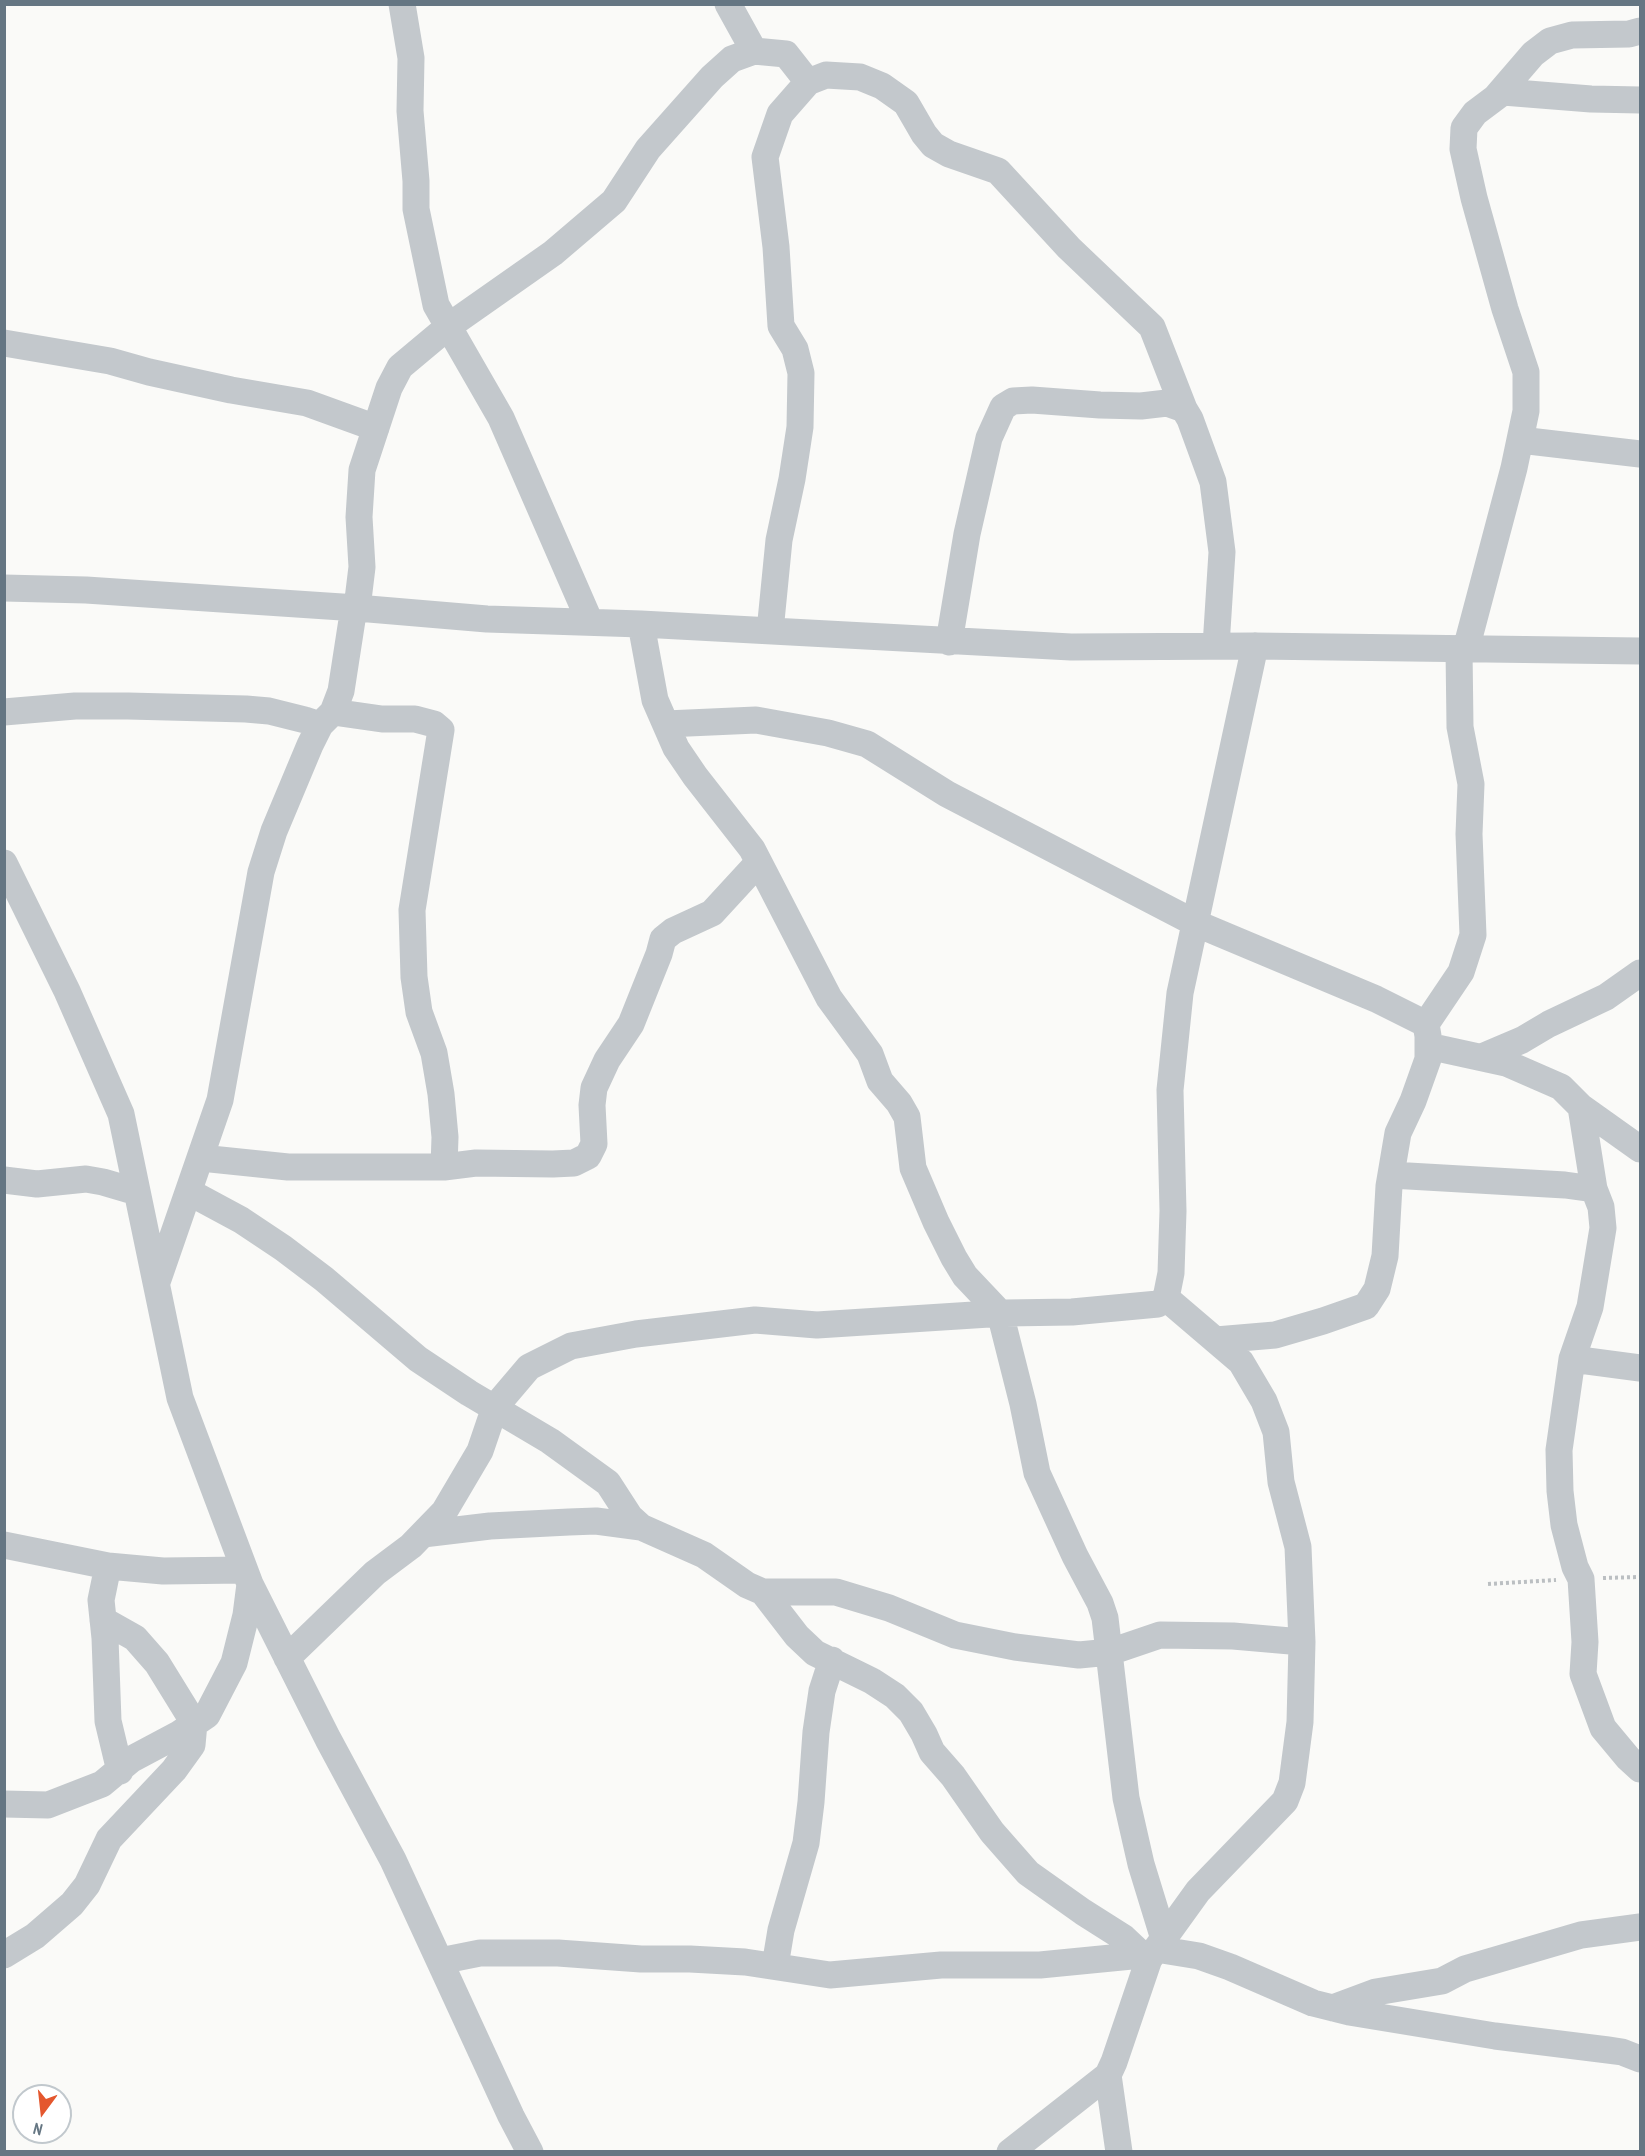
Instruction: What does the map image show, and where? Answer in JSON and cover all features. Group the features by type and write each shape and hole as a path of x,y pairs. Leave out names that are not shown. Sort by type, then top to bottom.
{"street":[{"path":"402,4 411,58 410,111 416,209 436,305 501,418 590,622"},
{"path":"728,4 754,51"},
{"path":"1496,97 1533,54 1550,41 1572,35 1629,34 1641,31"},
{"path":"156,1282 220,1100 261,872 274,831 341,691 362,567 358,518 362,470 389,388 400,367 449,326 553,253 614,201 648,149 712,77 732,59 754,51 786,54 808,82"},
{"path":"770,631 778,540 792,479 800,427 801,373 795,349 781,326 776,247 765,157 780,114 808,82 826,75 860,77 882,86 906,103 933,145 949,154 998,171 1069,248 1152,327 1213,482 1222,552 1216,646"},
{"path":"1216,1340 1275,1335 1366,1306 1377,1289 1385,1256 1391,1174 1398,1133 1428,1059 1427,1035 1461,972 1473,935 1469,834 1471,784 1460,727 1462,649 1520,440 1526,411 1526,372 1505,309 1474,198 1463,149 1464,128 1475,113 1503,92 1591,99 1641,100"},
{"path":"4,343 110,361 231,390 307,403 376,428"},
{"path":"949,642 982,468 989,438 1003,407 1013,401 1032,400 1130,406 1167,403 1184,409"},
{"path":"1520,440 1641,454"},
{"path":"4,588 86,590 487,619 641,624 1071,647 1255,646 1641,651"},
{"path":"641,624 655,700 676,748 752,849 829,998 870,1054 880,1081 899,1102 906,1117 917,1182 965,1276 1000,1313 1023,1404 1037,1473 1075,1556 1100,1603 1105,1618 1126,1798 1141,1864 1153,1950"},
{"path":"287,1658 375,1573 411,1546 444,1512 480,1451 495,1407 529,1367 571,1346 636,1334 755,1320 817,1325 1000,1313 1083,1311 1158,1304 1166,1298 1171,1273 1173,1211 1170,1090 1180,993 1255,646"},
{"path":"4,712 96,706 246,709 269,711 305,720 415,719 434,724 441,730 412,910 414,978 419,1012 434,1053 441,1094 445,1137 444,1167"},
{"path":"666,724 756,720 828,733 867,744 947,794 1195,923 1376,999 1427,1035 1482,1058 1506,1063 1562,1087 1581,1107 1641,1149"},
{"path":"4,863 67,991 121,1114 180,1398 247,1577 393,1860 511,2116 530,2151"},
{"path":"201,1158 308,1167 444,1167 476,1163 574,1163 588,1156 594,1144 592,1105 594,1088 607,1060 631,1024 663,939 673,931 712,913 758,863"},
{"path":"1482,1058 1606,997 1641,973"},
{"path":"1581,1107 1594,1189 1601,1207 1602,1228 1590,1307 1572,1359 1559,1450 1560,1491 1564,1526 1575,1567 1581,1579 1585,1642 1583,1674 1603,1728 1628,1758 1641,1769"},
{"path":"1391,1174 1566,1185 1594,1189"},
{"path":"4,1180 37,1184 86,1179 137,1192"},
{"path":"189,1192 241,1220 283,1248 418,1359 469,1394 495,1407 550,1441 608,1483 630,1517 641,1527"},
{"path":"1010,2151 1107,2075 1114,2062 1153,1950 1205,1884 1285,1801 1292,1783 1300,1722 1302,1642 1298,1547 1281,1482 1276,1432 1264,1401 1241,1362 1166,1298"},
{"path":"1572,1359 1641,1368"},
{"path":"423,1534 480,1527 596,1521 641,1527 704,1555 747,1585 763,1592 836,1592 889,1608 955,1635 1046,1652 1079,1655 1110,1652 1161,1635 1233,1636 1302,1642"},
{"path":"4,1545 108,1566 247,1577"},
{"path":"108,1566 101,1600 108,1722 120,1771"},
{"path":"4,1804 48,1805 102,1784 132,1759 207,1715 234,1663 246,1615 247,1577"},
{"path":"763,1592 797,1636 815,1653 887,1691 910,1712 932,1752 953,1776 992,1832 1028,1873 1124,1938 1153,1950"},
{"path":"4,1955 35,1936 72,1904 87,1885 109,1839 174,1770 192,1745 194,1724 157,1662 135,1638 103,1620"},
{"path":"775,1966 782,1930 806,1843 816,1732 822,1691 832,1660"},
{"path":"1333,2008 1376,1992 1442,1981 1465,1969 1581,1935 1641,1927"},
{"path":"440,1961 480,1953 558,1953 641,1959 745,1962 830,1975 941,1965 1040,1965 1153,1950 1199,1956 1313,2003 1333,2008 1414,2024 1622,2052 1641,2059"},
{"path":"1107,2075 1119,2151"}]}
